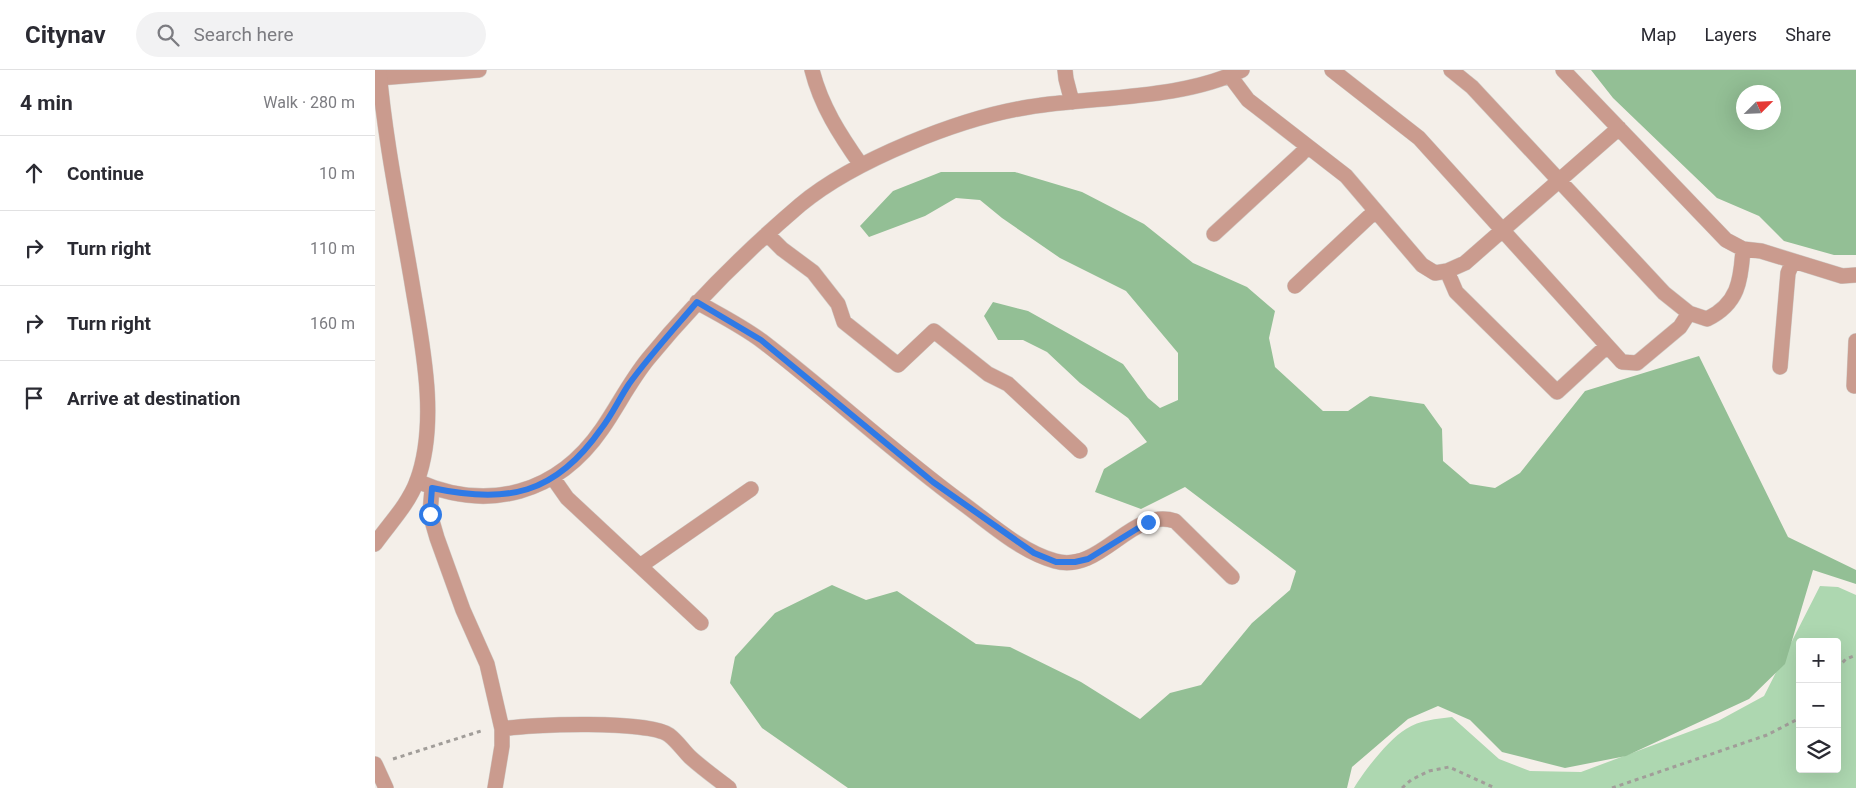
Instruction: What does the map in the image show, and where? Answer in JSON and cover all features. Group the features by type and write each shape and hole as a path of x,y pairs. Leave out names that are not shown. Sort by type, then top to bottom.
{"street":[{"path":"375,544 405,503 417,481 425,443 427,392 421,335 379,74 479,70"},
{"path":"812,70 818,95 844,141 861,165"},
{"path":"1065,70 1073,102"},
{"path":"1332,70 1419,138 1621,362 1637,363 1680,327 1689,313"},
{"path":"1451,70 1472,87 1664,294 1689,313 1707,319 1717,314 1734,298 1741,272 1743,249"},
{"path":"1563,70 1726,240 1743,249 1761,251 1842,276 1856,275"},
{"path":"417,481 432,488 463,495 499,496 528,490 553,478 585,450 601,430 647,360 697,302 767,234 803,203 861,165 922,138 974,121 1027,107 1158,93 1236,73 1248,100 1346,176 1374,212 1386,222 1422,265 1435,273 1447,271 1465,263 1503,232 1619,128"},
{"path":"1214,234 1301,154 1307,146"},
{"path":"1295,286 1374,212"},
{"path":"767,234 782,249 813,272 838,304 844,322 898,365 934,331 988,374 1008,384 1080,451"},
{"path":"1780,367 1787,274 1793,261"},
{"path":"1447,271 1456,292 1557,392 1607,346"},
{"path":"697,302 761,340 933,482 1034,553 1056,562 1075,562 1088,559 1148,522 1163,517 1175,521 1232,577"},
{"path":"1854,386 1856,341"},
{"path":"553,478 567,498 701,623"},
{"path":"432,488 430,514 463,610 487,664 502,729 502,746 495,788"},
{"path":"640,566 751,489"},
{"path":"502,729 522,726 608,724 659,731 668,734 691,758 729,788"},
{"path":"375,764 387,788"}],"path":[{"path":"1841,664 1846,659 1856,655"},
{"path":"1612,788 1767,735 1796,720"},
{"path":"375,764 487,729 502,729"},
{"path":"1403,788 1411,780 1423,774 1449,767 1495,788"}],"green space":[{"path":"1591,70 1856,70 1856,255 1834,255 1784,241 1759,216 1717,198 1613,98"},
{"path":"941,172 1015,172 1082,192 1144,224 1193,263 1247,287 1275,311 1269,338 1275,367 1323,411 1348,411 1370,396 1424,404 1442,429 1443,461 1470,484 1495,488 1520,473 1585,391 1699,356 1788,537 1856,570 1856,584 1813,570 1785,664 1749,699 1626,756 1565,768 1502,752 1470,720 1438,706 1408,719 1352,767 1347,788 848,788 762,728 730,683 735,657 775,613 832,585 866,600 897,591 976,644 1010,647 1081,682 1140,719 1170,693 1201,685 1252,623 1290,590 1296,571 1185,487 1141,509 1095,492 1104,469 1147,442 1128,418 1080,383 1047,352 1023,340 998,340 984,316 993,302 1028,311 1123,364 1148,398 1160,408 1178,400 1178,353 1126,291 1060,258 1002,218 980,200 956,198 925,216 869,237 860,226 893,191"},
{"path":"1820,586 1838,587 1856,595 1856,788 1354,788 1370,764 1392,740 1411,726 1428,720 1452,717 1499,759 1530,771 1581,772 1718,721 1764,696"}],"route":[{"path":"430,514 432,488 463,495 499,496 528,490 553,478 579,457 601,430 628,386 647,360 697,302 761,340 933,482 990,524 1034,553 1056,562 1075,562 1088,559 1148,522"}]}
